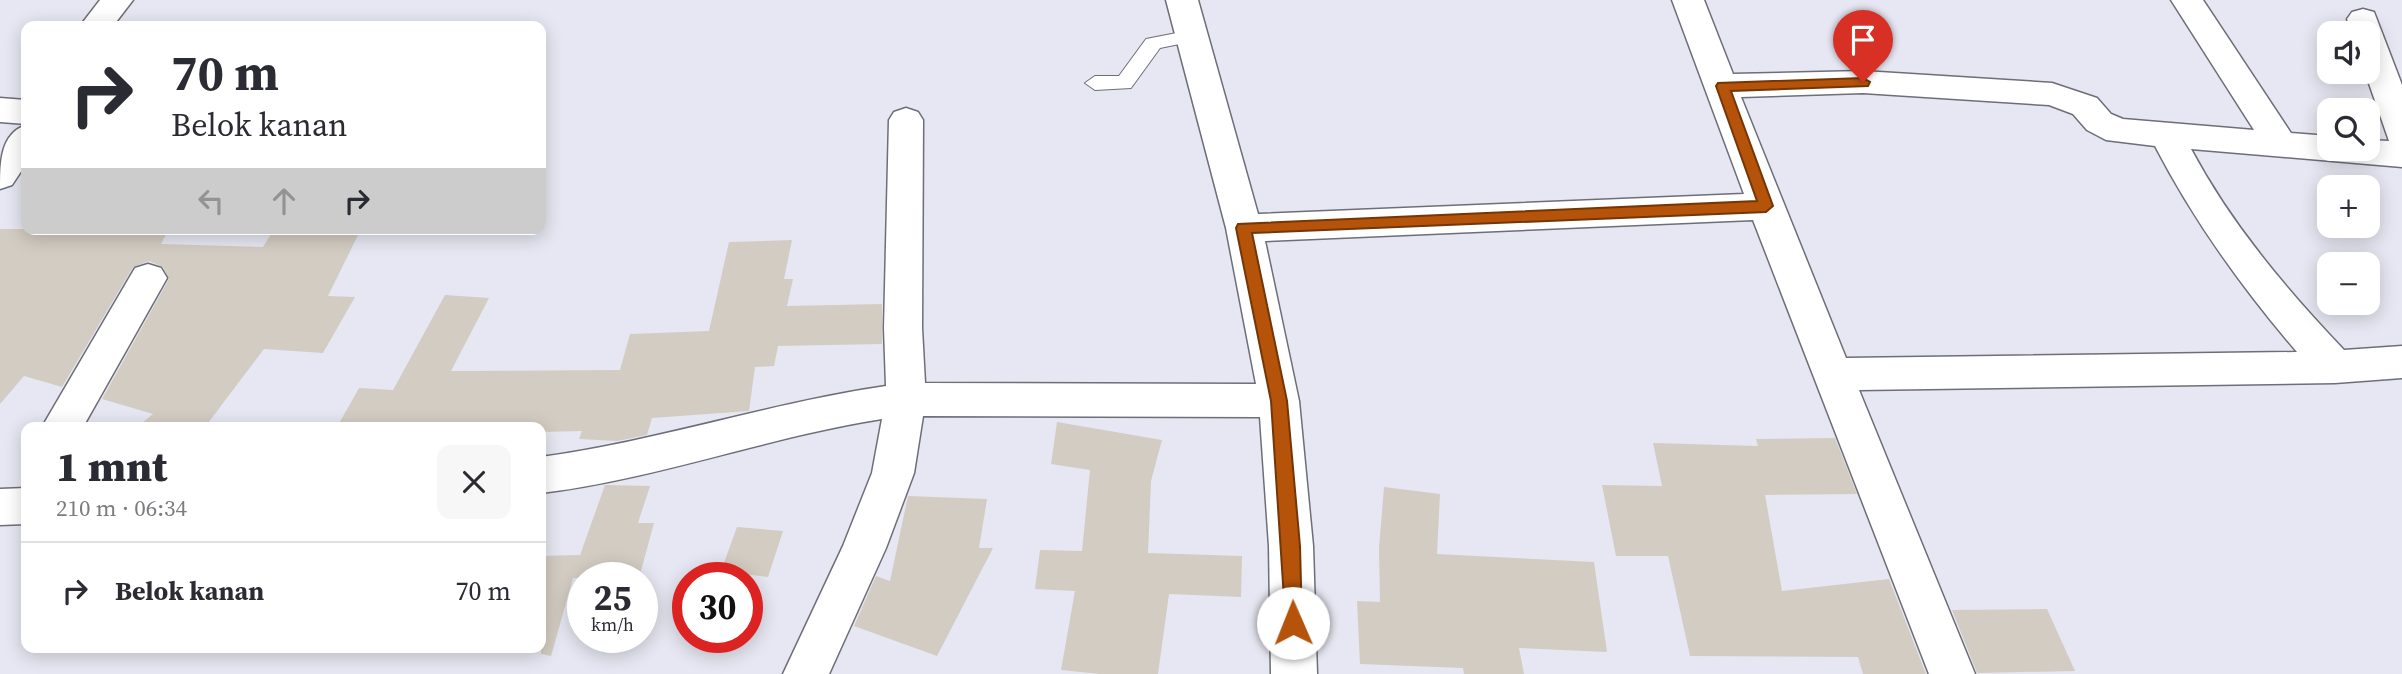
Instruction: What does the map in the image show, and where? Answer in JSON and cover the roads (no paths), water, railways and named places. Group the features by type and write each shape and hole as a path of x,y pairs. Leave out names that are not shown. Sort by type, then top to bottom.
{"street":[{"path":"100,21 117,0"},
{"path":"1182,0 1244,228 1279,401 1291,546 1294,674"},
{"path":"1689,0 1766,206 1952,674"},
{"path":"2187,0 2280,143"},
{"path":"2363,19 2402,134"},
{"path":"1723,86 1863,82 2052,94 2085,106 2106,127 2317,147"},
{"path":"0,110 21,112"},
{"path":"806,674 864,548 893,473 906,399 903,328 906,120"},
{"path":"2166,134 2208,211 2231,244 2297,326 2335,367"},
{"path":"0,176 21,145"},
{"path":"2380,153 2402,155"},
{"path":"1244,228 1766,206"},
{"path":"65,422 148,278"},
{"path":"1834,374 2335,367 2402,362"},
{"path":"546,474 613,465 834,410 906,399 1279,401"}],"lane":[{"path":"1095,83 1124,83 1144,48 1157,40 1192,36"}]}
